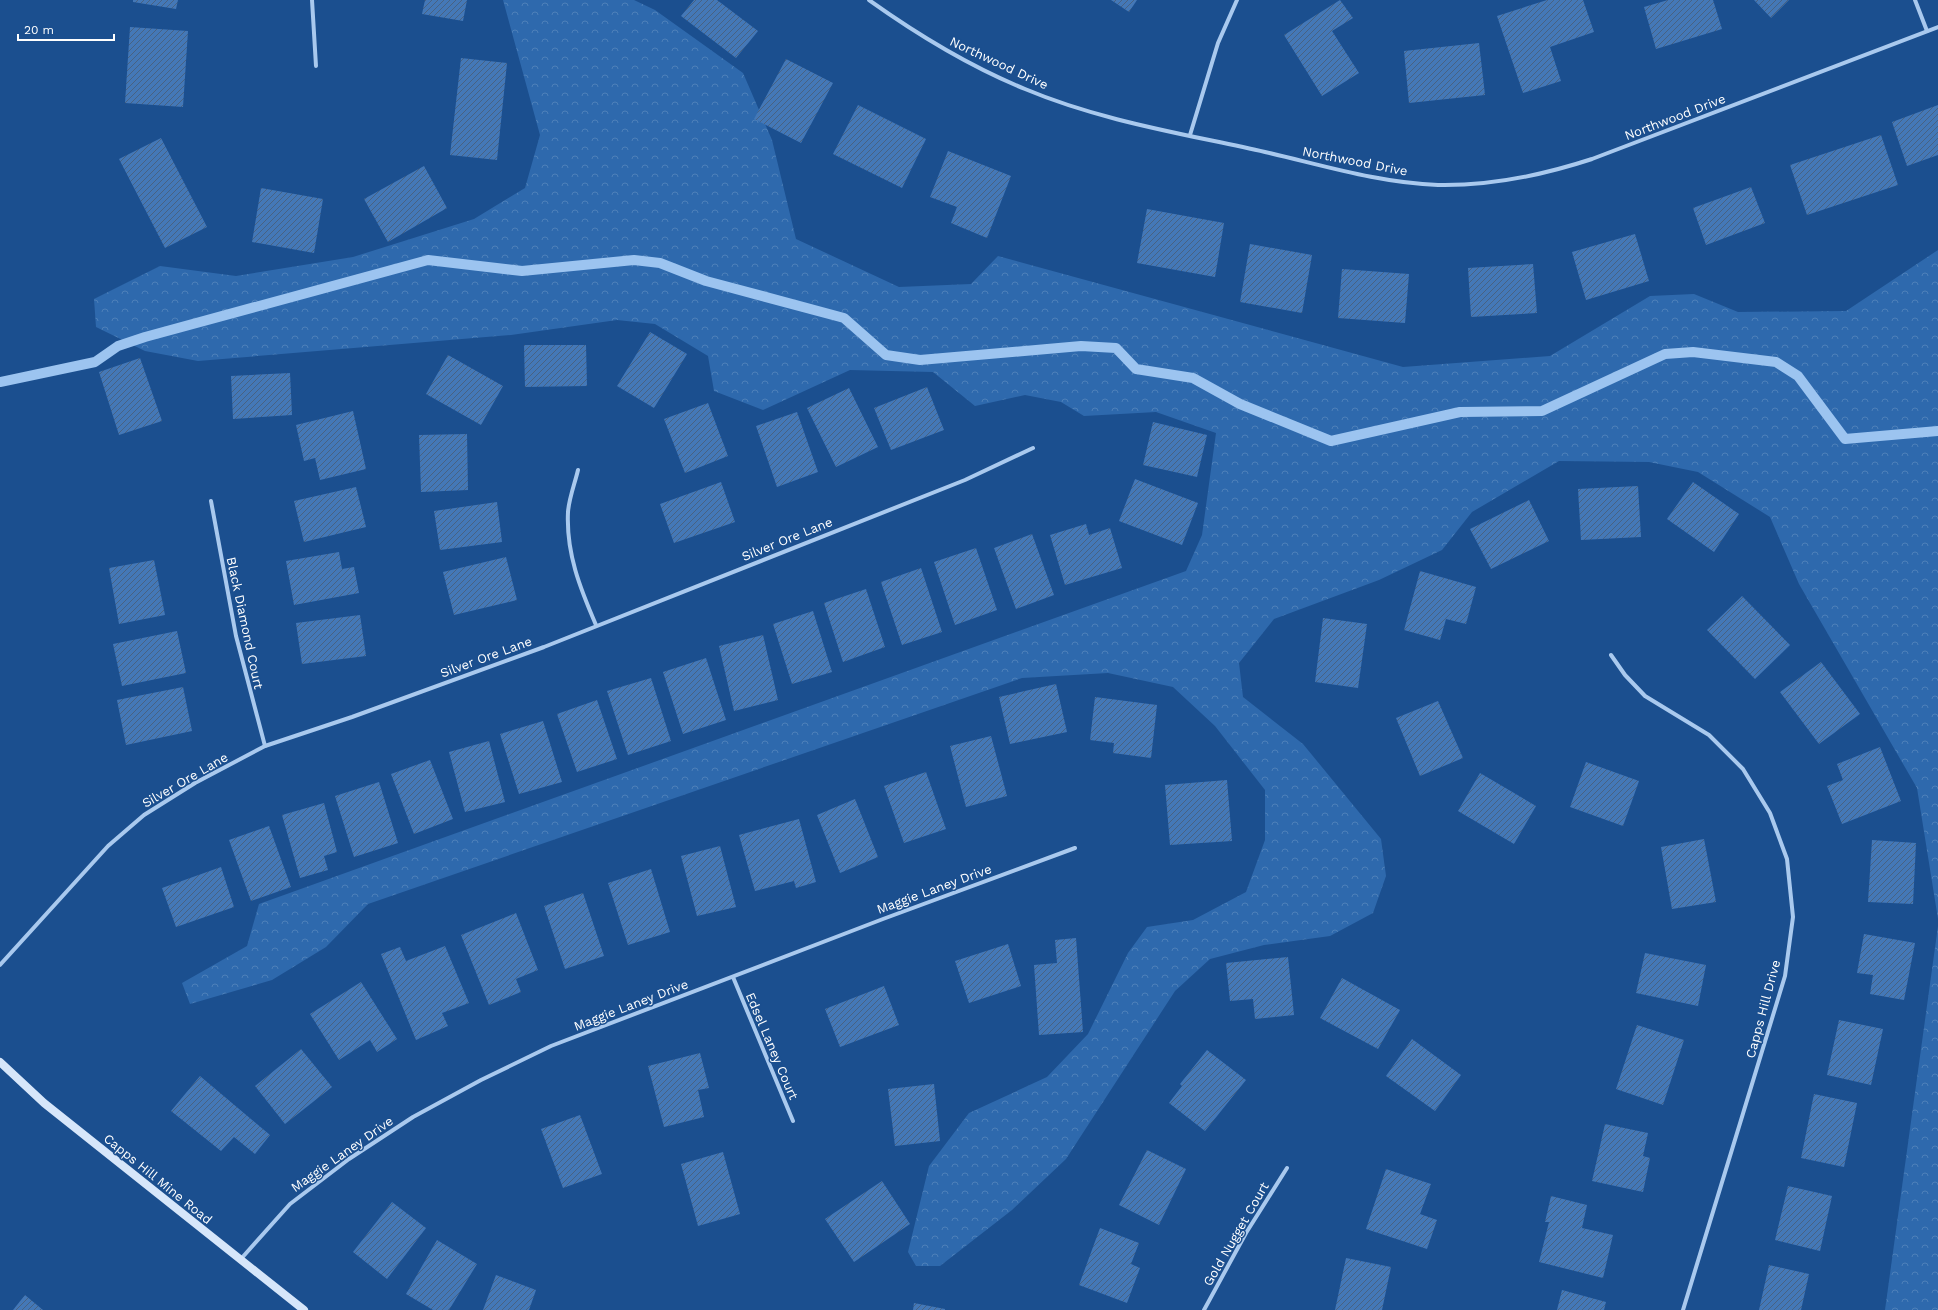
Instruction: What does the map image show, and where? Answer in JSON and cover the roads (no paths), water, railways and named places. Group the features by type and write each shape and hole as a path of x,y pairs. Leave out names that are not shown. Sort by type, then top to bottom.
{"street":[{"path":"312,0 316,66"},
{"name":"Northwood Drive","path":"869,0 912,30 955,56 1025,89 1099,114 1382,179 1438,185 1498,181 1561,169 1592,159 1938,27"},
{"path":"1190,135 1218,44 1237,0"},
{"path":"1915,0 1928,31"},
{"name":"Silver Ore Lane","path":"0,965 108,846 144,815 195,783 265,746 359,715 596,626 965,480 1033,448"},
{"path":"578,470 568,510 569,548 578,583 596,626"},
{"name":"Black Diamond Court","path":"211,502 236,636 265,746"},
{"name":"Capps Hill Drive","path":"1611,655 1625,675 1646,696 1709,735 1743,769 1770,813 1787,859 1790,881 1793,917 1785,976 1683,1310"},
{"name":"Maggie Laney Drive","path":"240,1260 290,1204 349,1159 413,1117 481,1080 551,1046 883,918 1075,848"},
{"name":"Edsel Laney Court","path":"733,977 793,1122"},
{"name":"Capps Hill Mine Road","path":"0,1062 44,1103 304,1310"},
{"name":"Gold Nugget Court","path":"1204,1310 1246,1233 1287,1168"}],"waterway":[{"path":"0,382 95,362 118,346 145,337 428,260 522,271 634,260 660,263 706,281 844,318 886,355 920,360 1081,346 1116,348 1136,369 1193,378 1240,404 1331,441 1460,412 1542,411 1665,354 1693,352 1776,362 1798,376 1845,439 1938,431"}]}
